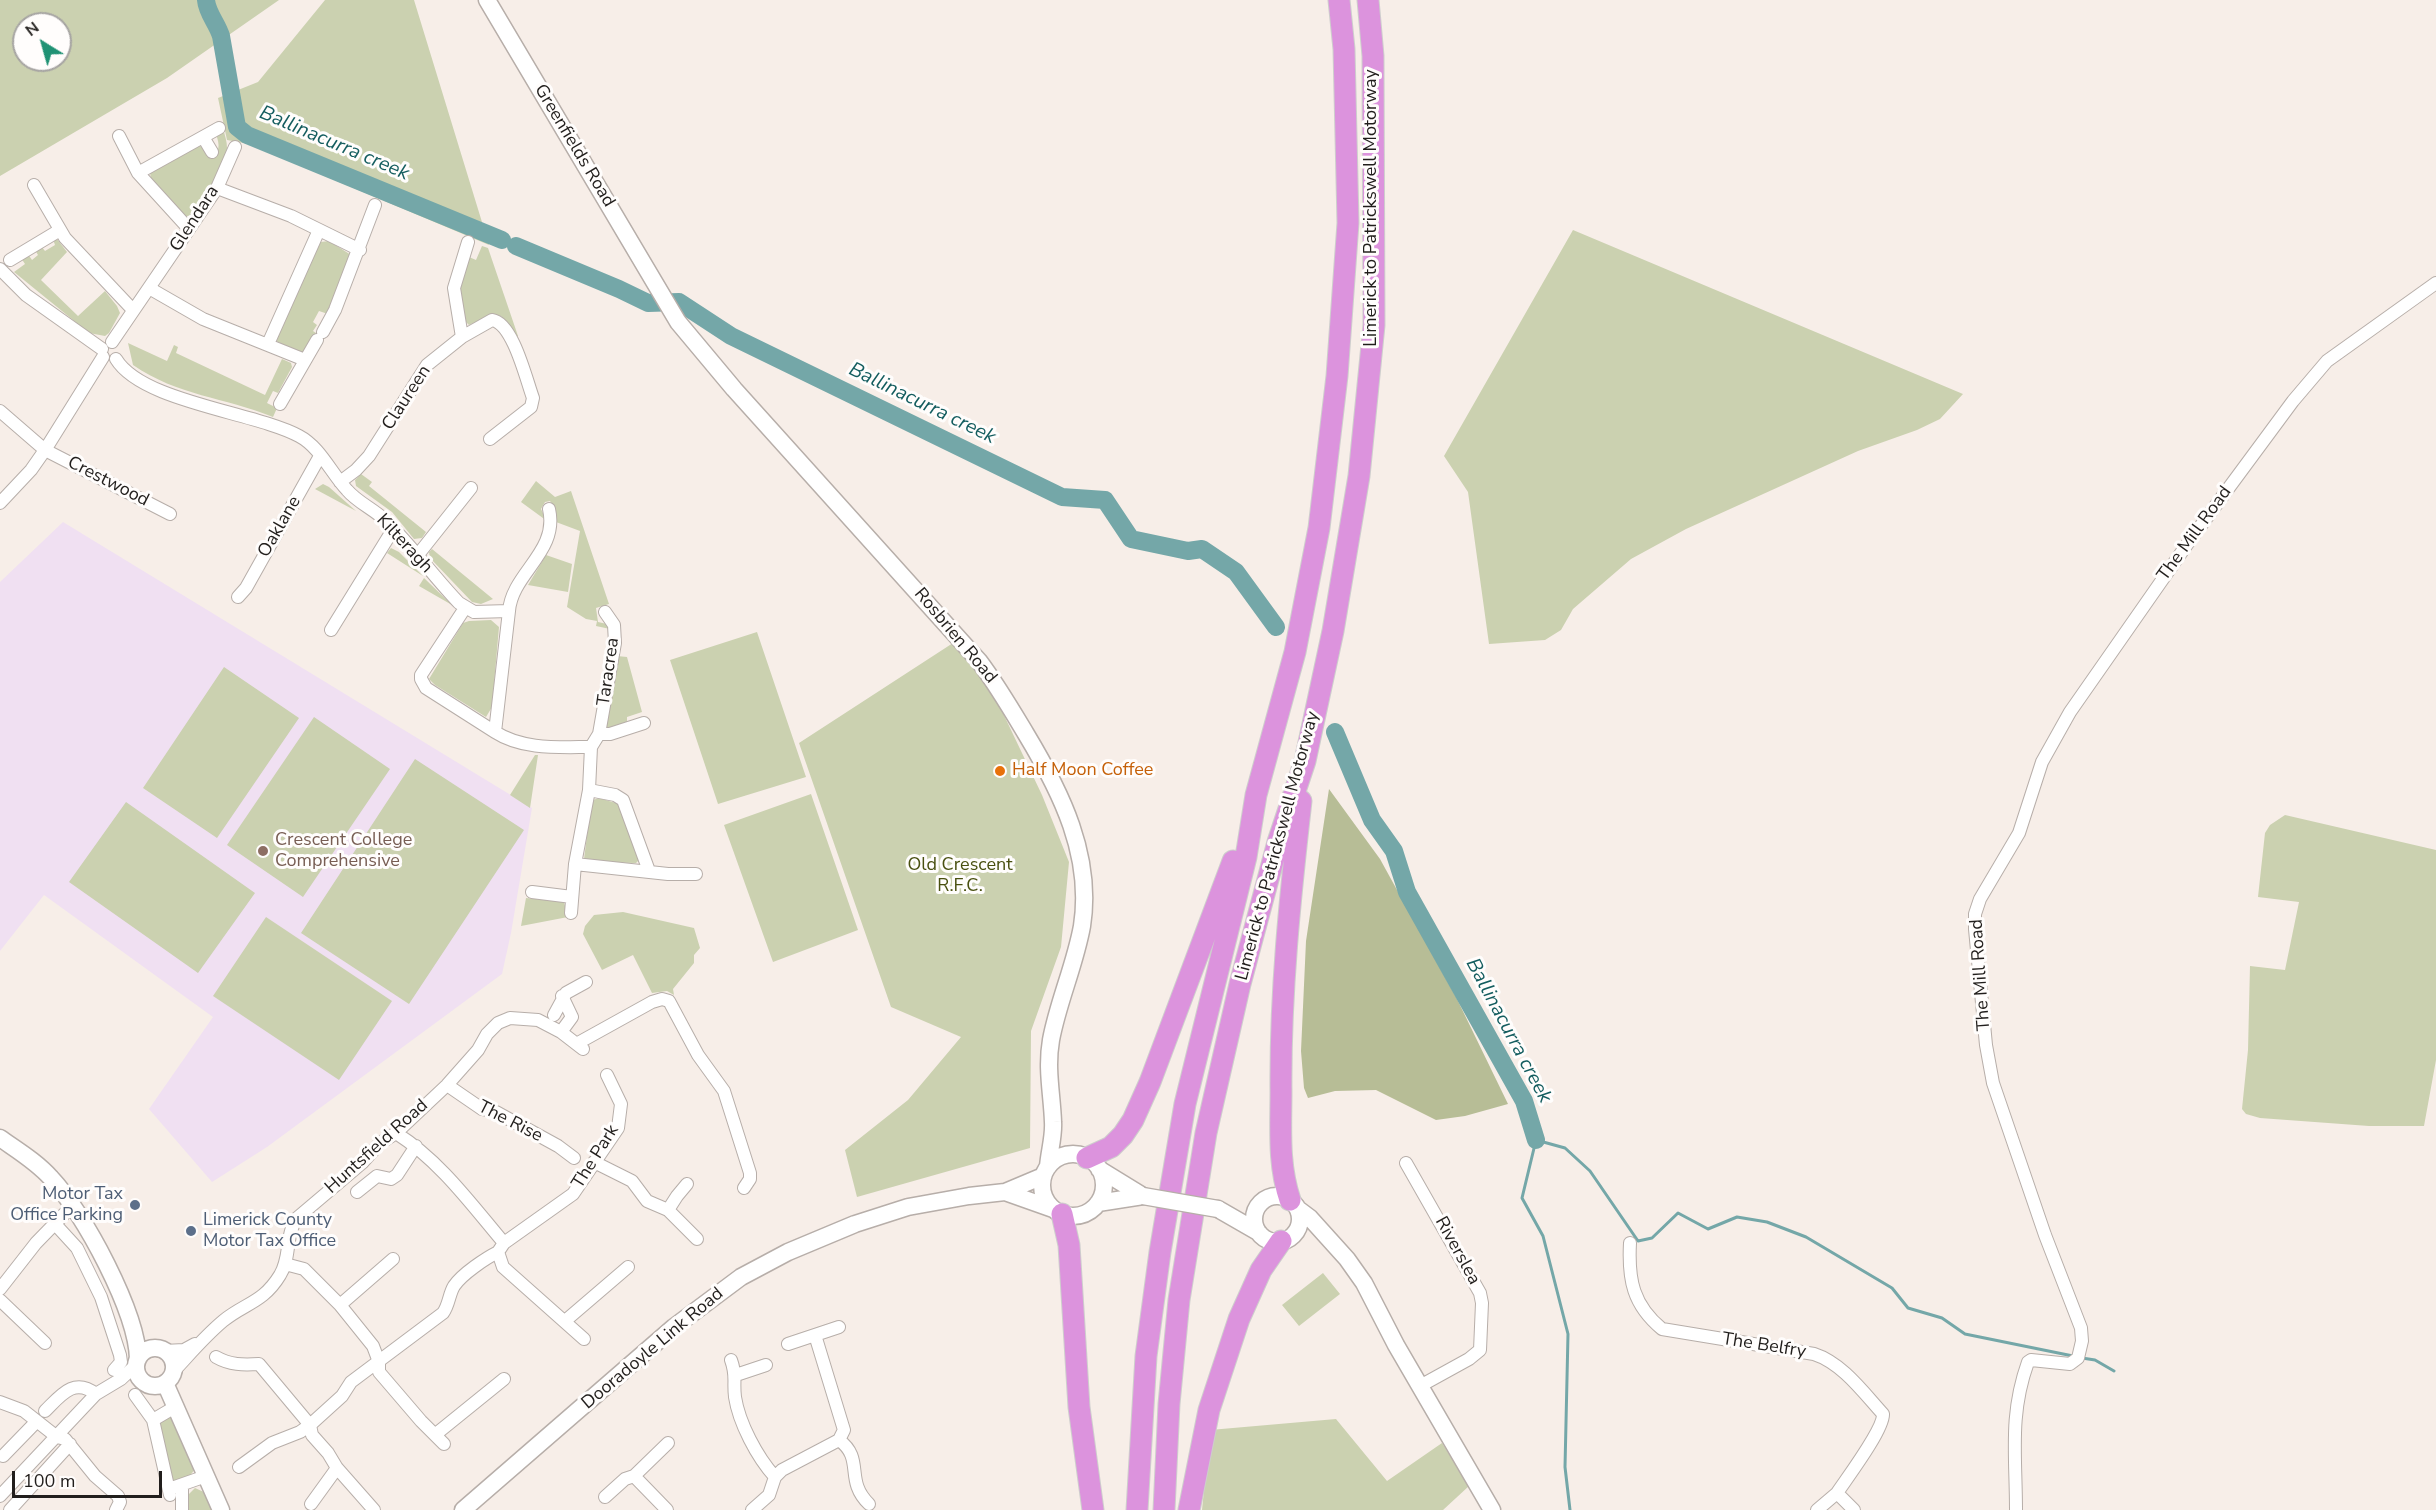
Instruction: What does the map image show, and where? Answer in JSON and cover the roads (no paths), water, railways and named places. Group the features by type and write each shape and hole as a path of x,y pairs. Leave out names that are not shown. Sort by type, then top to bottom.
{"highway":[{"name":"Limerick to Patrickswell Motorway","path":"1137,1510 1146,1356 1185,1104 1246,857 1256,795 1296,652 1319,528 1337,376 1345,279 1348,167 1344,49 1339,0"},
{"name":"Limerick to Patrickswell Motorway","path":"1164,1510 1169,1404 1178,1310 1206,1132 1240,984 1278,843 1305,761 1333,631 1359,476 1374,325 1373,56 1368,0"},
{"path":"1294,1204 1281,1162 1280,1060 1285,941 1305,761"},
{"path":"1087,1160 1111,1147 1133,1120 1184,992 1256,795"},
{"path":"1057,1212 1069,1245 1079,1407 1093,1510"},
{"path":"1189,1510 1209,1410 1239,1319 1261,1270 1286,1239"}],"street":[{"name":"Greenfields Road","path":"487,0 661,292"},
{"path":"138,172 219,128"},
{"path":"119,136 138,172 189,228"},
{"path":"203,137 212,152"},
{"name":"Glendara","path":"106,349 217,188 235,147"},
{"path":"34,185 60,230 79,254 134,310"},
{"path":"217,188 291,216 360,250"},
{"path":"280,404 335,310 360,250 375,205"},
{"path":"0,503 31,470 45,450 106,349 26,295 5,264 60,230"},
{"path":"268,344 320,230"},
{"path":"468,242 454,289 462,337 492,320 503,325 510,335 533,398 531,407 490,439"},
{"name":"The Mill Road","path":"2016,1510 2015,1409 2028,1362 2031,1360 2070,1364 2078,1358 2082,1341 2081,1328 2038,1214 1989,1064 1975,914 1980,900 2019,833 2042,762 2070,712 2241,470 2293,401 2327,361 2436,283"},
{"path":"149,288 203,319 305,360"},
{"name":"Rosbrien Road","path":"661,292 690,338 980,662 1035,749 1066,807 1078,850 1083,895 1082,924 1051,1039 1048,1077 1053,1122 1045,1171"},
{"name":"Claureen","path":"339,482 356,470 369,456 427,365 462,337"},
{"name":"Kilteragh","path":"106,349 119,348 120,354 116,359 130,374 165,393 282,429 308,441 351,495 394,528 465,608"},
{"path":"0,411 45,450"},
{"name":"Crestwood","path":"45,450 170,514"},
{"name":"Oaklane","path":"238,597 246,588 320,456"},
{"path":"417,556 463,501 471,488"},
{"path":"495,732 508,611 517,588 539,556 546,540 552,522 549,509"},
{"path":"331,630 394,528"},
{"path":"508,611 483,613 465,608 421,675 421,680 426,688 507,739 533,746 591,747"},
{"name":"Taracrea","path":"571,913 575,864 589,790 591,747 599,734 615,643 614,626 605,612"},
{"name":"Taracrea","path":"599,734 610,734 644,723"},
{"path":"589,790 615,795 623,800 649,871"},
{"path":"575,864 668,874 696,874"},
{"path":"532,892 572,897"},
{"path":"554,1016 562,996 586,982"},
{"path":"562,996 572,1017 561,1032 581,1046 652,1002 662,999 669,1001 698,1054 724,1091 750,1173 750,1179 744,1188"},
{"name":"Huntsfield Road","path":"169,1377 199,1342 226,1319 264,1296 281,1274 292,1225 297,1218 362,1163 380,1143 396,1133 447,1085 478,1050 487,1034 504,1019 519,1017 538,1020 561,1032"},
{"name":"The Park","path":"239,1467 272,1443 310,1425 342,1396 351,1382 443,1313 448,1306 454,1286 486,1258 573,1194 618,1128 622,1112 621,1104 607,1075"},
{"name":"The Rise","path":"447,1085 482,1109 496,1112 558,1146 574,1158"},
{"name":"Rosbrien Road","path":"1053,1122 1087,1160"},
{"path":"396,1133 416,1146 434,1163 501,1248 503,1267 584,1340"},
{"path":"0,1138 51,1177 72,1206 104,1261 136,1333 138,1367 149,1385 169,1377"},
{"path":"357,1192 377,1176 391,1179 416,1146"},
{"path":"1143,1196 1087,1160 1063,1156 1045,1171 1043,1194 1057,1212 1082,1215 1098,1203 1143,1196 1218,1209 1260,1203 1271,1196 1284,1197 1294,1204 1310,1218 1347,1259 1364,1283 1396,1345 1492,1510"},
{"path":"1087,1160 1104,1186 1098,1203"},
{"path":"594,1162 632,1181 647,1201 668,1210 697,1239"},
{"name":"Riverslea","path":"1406,1163 1458,1252 1480,1293 1482,1303 1480,1350 1469,1359 1420,1386"},
{"name":"Dooradoyle Link Road","path":"463,1510 674,1327 741,1277 788,1252 855,1224 908,1207 1005,1192 1045,1171"},
{"path":"668,1210 676,1196 687,1184"},
{"name":"Dooradoyle Link Road","path":"1005,1192 1057,1212"},
{"path":"1258,1232 1254,1218 1260,1203"},
{"path":"1286,1239 1299,1225 1294,1204"},
{"path":"0,1289 15,1267 72,1206"},
{"path":"1218,1209 1268,1240 1305,1238 1331,1243"},
{"path":"54,1224 77,1248 101,1297 117,1343 121,1362 118,1374"},
{"name":"The Belfry","path":"1630,1243 1630,1272 1634,1290 1649,1318 1662,1329 1814,1354 1826,1358 1883,1414 1883,1420 1878,1429 1838,1493 1817,1510"},
{"path":"340,1305 393,1259"},
{"path":"285,1264 304,1269 340,1305 374,1346 379,1362 379,1372 421,1421 440,1439 504,1379"},
{"path":"565,1321 628,1267"},
{"path":"0,1300 45,1343"},
{"path":"788,1344 839,1327"},
{"path":"117,1343 136,1333"},
{"path":"136,1333 172,1358 169,1377 175,1407 221,1510"},
{"path":"753,1510 772,1491 775,1477 796,1461 839,1440 844,1430 815,1335"},
{"name":"Huntsfield Road","path":"161,1349 184,1350 199,1342"},
{"path":"21,1498 4,1491 118,1374 138,1367 145,1351 161,1349"},
{"path":"216,1357 225,1362 240,1365 259,1364 310,1425 312,1435 328,1453 337,1468 375,1510"},
{"path":"731,1360 736,1375 734,1384 736,1399 749,1436 764,1465 775,1477"},
{"path":"736,1375 766,1365"},
{"path":"3,1456 66,1392 81,1386 96,1394"},
{"path":"135,1395 153,1420 170,1492 206,1476"},
{"path":"0,1402 41,1416 57,1437 65,1439 95,1476 118,1496 120,1502 116,1510"},
{"path":"153,1420 175,1407"},
{"path":"839,1440 852,1452 857,1490 869,1504"},
{"path":"605,1497 626,1479 634,1476 668,1443"},
{"path":"10,1510 70,1444"},
{"path":"311,1504 337,1468"},
{"path":"634,1476 668,1510"},
{"path":"182,1485 182,1510"},
{"path":"1838,1493 1854,1510"}],"waterway":[{"name":"Ballinacurra creek","path":"206,0 221,36 237,127 247,135 502,240"},
{"name":"Ballinacurra creek","path":"516,246 648,303 679,302 731,336 1062,497 1105,500 1131,539 1188,551 1202,549 1236,572 1276,627"},
{"name":"Ballinacurra creek","path":"1335,732 1372,820 1394,851 1407,892 1524,1101 1536,1140"},
{"path":"1570,1510 1565,1467 1568,1334 1543,1236 1522,1198 1536,1140 1565,1148 1590,1171 1638,1241 1652,1238 1678,1213 1708,1229 1737,1217 1767,1222 1806,1237 1892,1288 1908,1308 1942,1318 1965,1334 2073,1356"},
{"path":"2082,1358 2095,1360 2114,1371"}],"place":[{"name":"Half Moon Coffee","path":"1000,771"},
{"name":"Crescent College Comprehensive","path":"263,851"},
{"name":"Motor Tax Office Parking","path":"135,1205"},
{"name":"Limerick County Motor Tax Office","path":"191,1231"}],"park label":[{"name":"Old Crescent R.F.C.","path":"960,876"}]}
